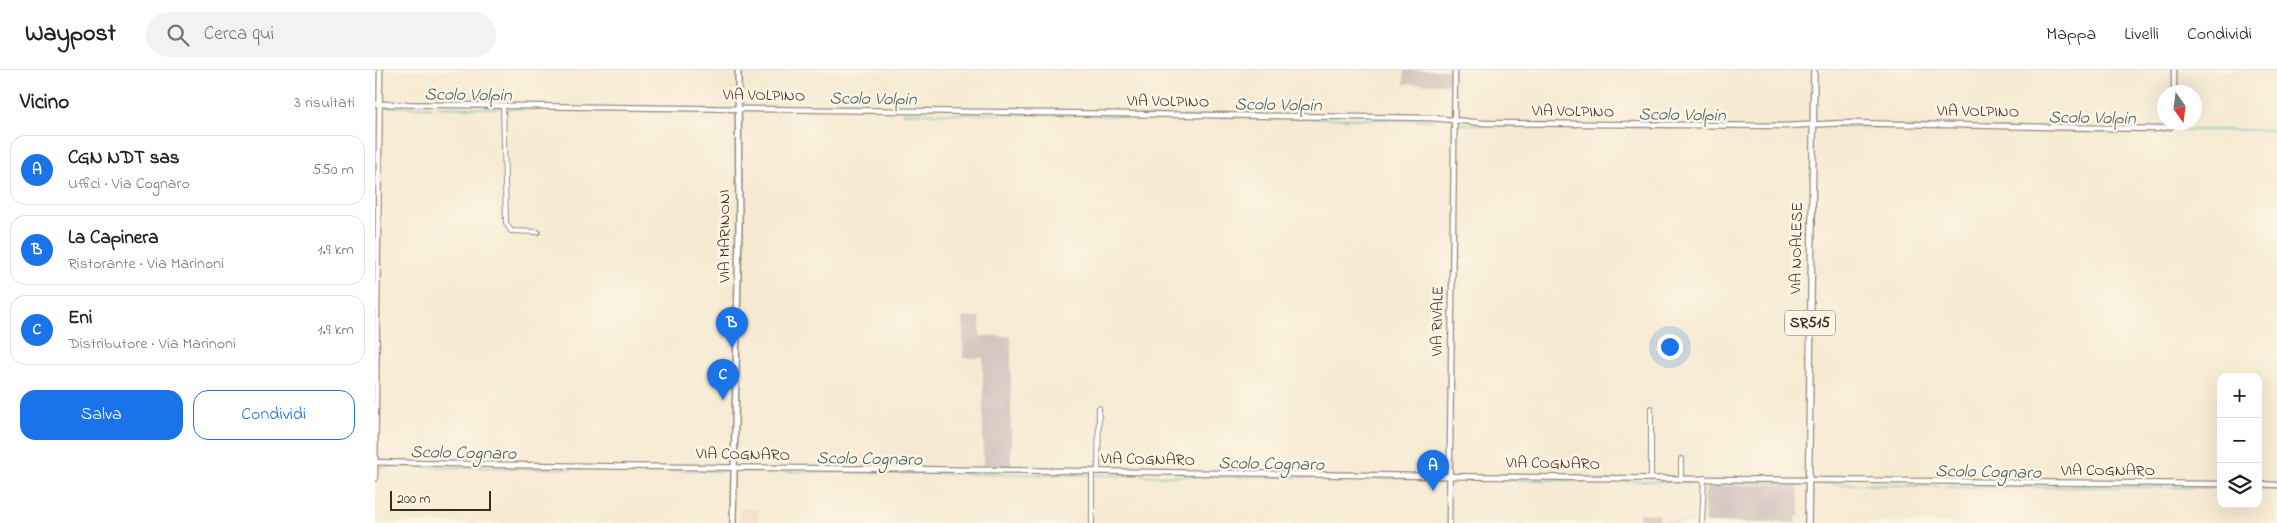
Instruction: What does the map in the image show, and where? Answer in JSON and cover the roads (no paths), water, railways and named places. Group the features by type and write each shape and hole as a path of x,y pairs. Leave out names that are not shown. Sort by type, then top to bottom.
{"main road":[{"name":"VIA MARINONI","path":"733,523 739,233 738,70"},
{"name":"VIA NOALESE","path":"1808,523 1814,70"}],"street":[{"path":"375,478 377,104 380,70"},
{"name":"VIA RIVALE","path":"1449,523 1455,70"},
{"path":"2173,70 2173,85"},
{"name":"VIA VOLPINO","path":"377,104 503,107 737,107 1484,123 1750,126 1784,126 1813,123 2002,124 2141,129 2157,127"},
{"path":"503,107 503,172 507,228 511,231 539,232"},
{"path":"1098,472 1099,408"},
{"path":"1651,408 1651,478"},
{"path":"1681,459 1681,478"},
{"name":"VIA COGNARO","path":"375,462 1808,479 1944,483 2217,484"},
{"path":"1092,472 1092,523"},
{"path":"1702,523 1703,478"},
{"path":"2262,484 2277,485"}],"waterway":[{"name":"Scolo Volpin","path":"384,107 502,108"},
{"name":"Scolo Volpin","path":"506,109 724,111"},
{"name":"Scolo Volpin","path":"902,113 1435,120"},
{"name":"Scolo Volpin","path":"1456,124 1772,130 1810,127"},
{"name":"Scolo Volpin","path":"1831,126 2156,133 2174,130 2277,130"},
{"name":"Scolo Cognaro","path":"377,466 727,471"},
{"name":"Scolo Cognaro","path":"738,471 1090,475"},
{"name":"Scolo Cognaro","path":"1095,475 1447,479"},
{"name":"Scolo Cognaro","path":"1452,479 1696,482"},
{"name":"Scolo Cognaro","path":"1708,482 1798,483"},
{"name":"Scolo Cognaro","path":"1812,483 1954,487 2164,487"},
{"name":"Scolo Cognaro","path":"2168,487 2217,488"},
{"name":"Scolo Cognaro","path":"2262,489 2277,489"}],"place":[{"name":"La Capinera","path":"732,348"},
{"name":"Eni","path":"723,400"},
{"name":"CGN NDT sas","path":"1433,491"}]}
